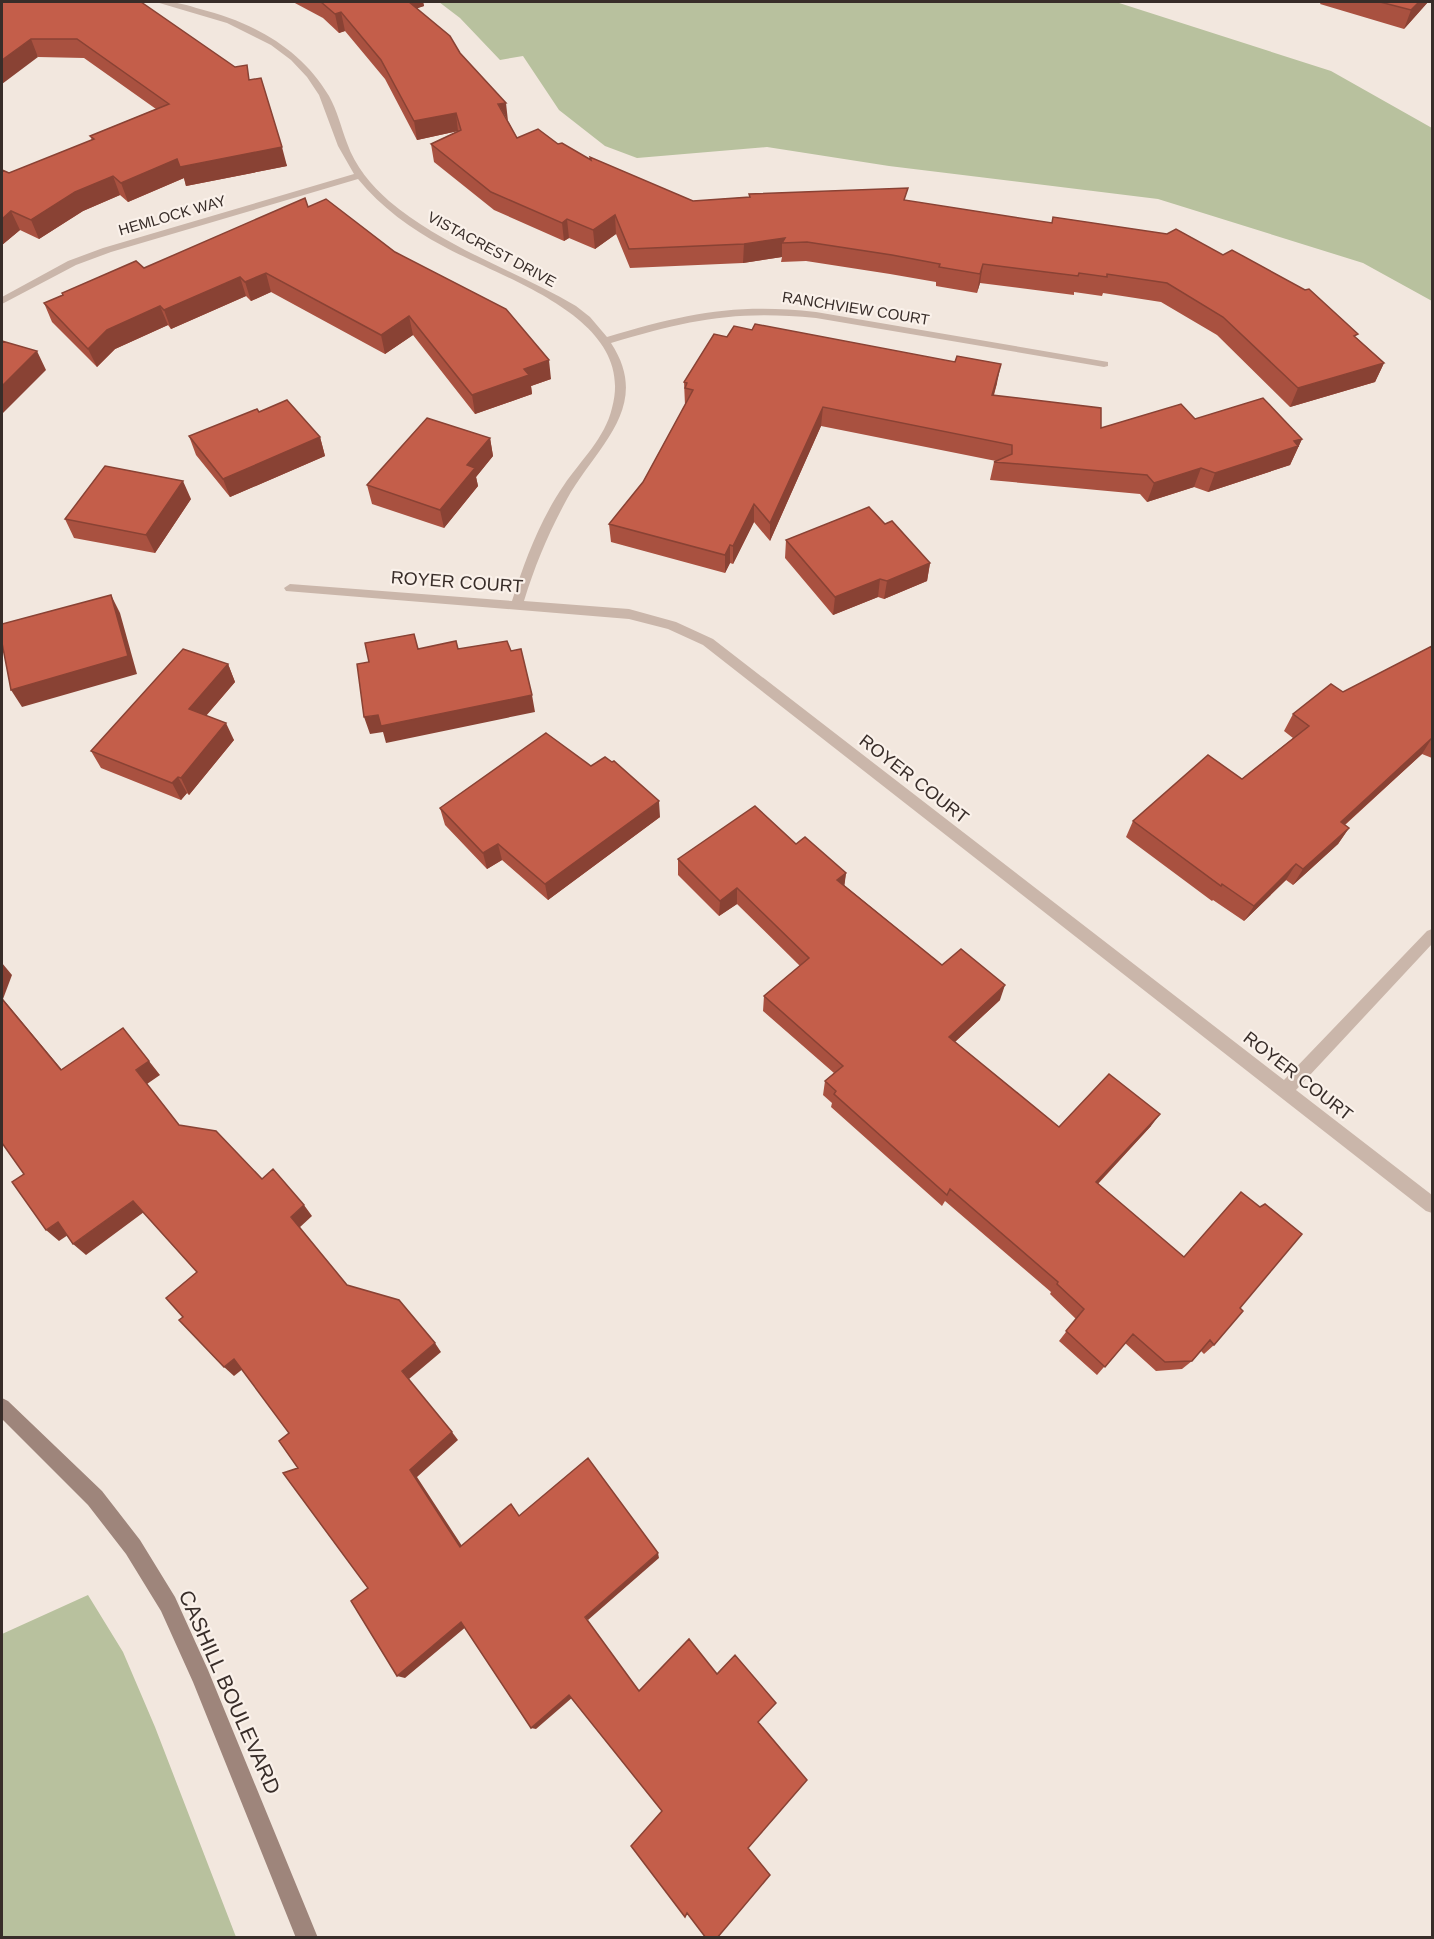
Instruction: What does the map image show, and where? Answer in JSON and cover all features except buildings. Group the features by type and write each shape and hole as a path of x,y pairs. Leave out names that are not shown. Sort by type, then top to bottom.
{"street":[{"name":"VISTACREST DRIVE","path":"160,2 220,17 255,32 286,51 308,72 325,96 344,150 358,177 399,214 435,239 555,299 584,318 605,340 620,376 620,403 610,432 567,490 538,543 517,604"},
{"name":"HEMLOCK WAY","path":"2,301 72,263 107,250 358,177"},
{"name":"RANCHVIEW COURT","path":"605,340 689,318 731,312 774,311 828,317 1104,364"},
{"name":"ROYER COURT","path":"290,588 629,614 672,625 708,642 1286,1089 1432,1205"},
{"path":"1286,1089 1432,935"},
{"name":"CASHILL BOULEVARD","path":"2,1407 95,1498 133,1547 168,1604 201,1677 308,1938"}],"green space":[{"path":"439,2 1116,2 1331,71 1432,128 1432,301 1363,263 1158,199 889,166 767,147 637,158 605,146 559,110 523,56 500,60 460,18"},
{"path":"88,1595 123,1652 155,1727 236,1937 2,1937 2,1634"}]}
